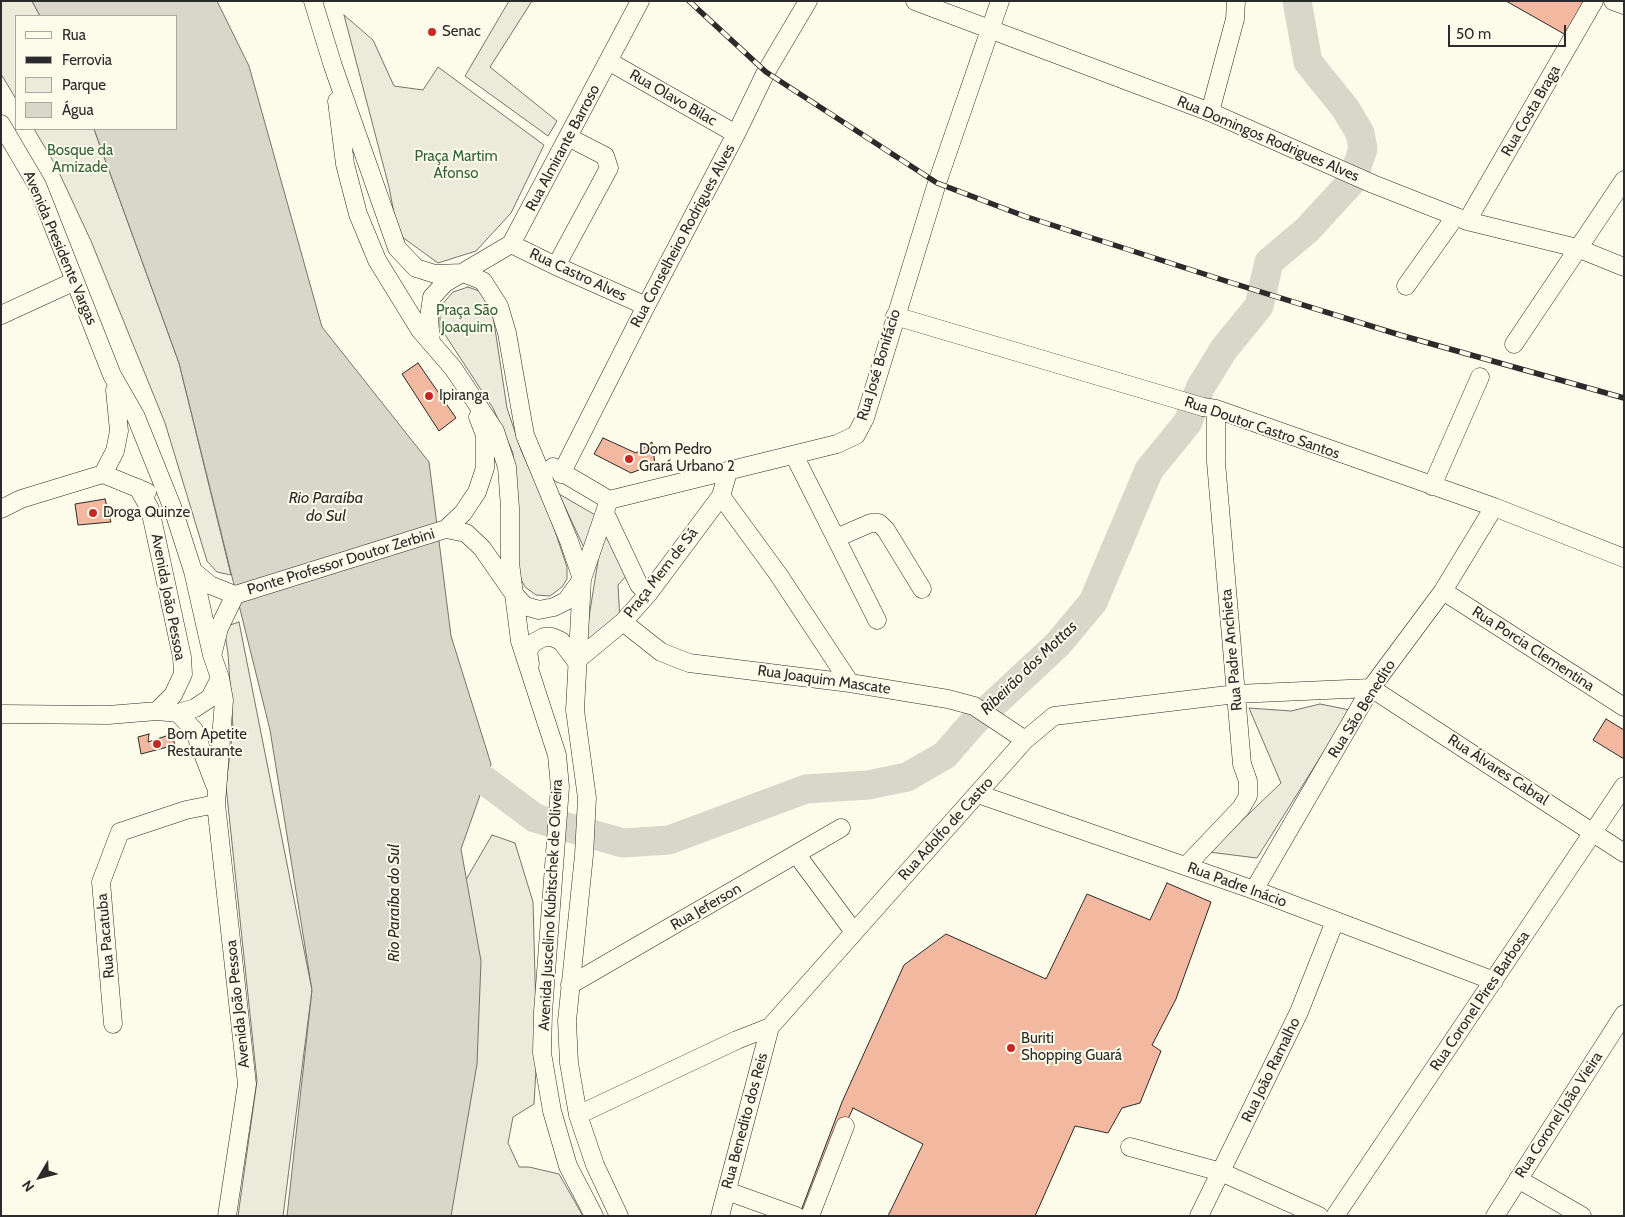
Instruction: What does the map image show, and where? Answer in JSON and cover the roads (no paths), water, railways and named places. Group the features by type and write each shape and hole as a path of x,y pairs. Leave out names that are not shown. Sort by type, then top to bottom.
{"street":[{"path":"313,1 333,66 397,248 416,268 434,274 463,272"},
{"name":"Rua Almirante Barroso","path":"511,244 610,62 640,1"},
{"name":"Rua Conselheiro Rodrigues Alves","path":"562,474 766,72 808,1"},
{"name":"Rua Domingos Rodrigues Alves","path":"915,1 1210,112 1373,184 1461,219 1577,248 1624,267"},
{"name":"Rua José Bonifácio","path":"607,506 837,444 856,435 865,418 937,183 1000,1"},
{"path":"1210,112 1236,19 1236,1"},
{"name":"Rua Costa Braga","path":"1406,286 1461,219 1594,1"},
{"path":"1613,1 1624,6"},
{"name":"Rua Olavo Bilac","path":"610,62 736,134"},
{"name":"Avenida Juscelino Kubitschek de Oliveira","path":"333,66 345,164 358,214 377,260 420,330 453,368 495,431 507,467 510,508 510,562 520,641 558,756 560,787 543,1012 542,1054 552,1111 568,1166 594,1216"},
{"name":"Avenida Presidente Vargas","path":"1,124 37,185 112,375 136,417 173,510 193,571 212,655"},
{"path":"556,266 608,168 605,156 568,137"},
{"path":"1514,344 1624,180"},
{"path":"431,343 429,318 432,297 445,283 511,244"},
{"name":"Rua Castro Alves","path":"511,244 646,306"},
{"name":"Avenida Juscelino Kubitschek de Oliveira","path":"463,272 483,281 499,306 507,333 524,435 569,541 582,579 581,620 576,662 575,710 587,798 584,855 567,1021 569,1055 578,1115 594,1165 618,1216"},
{"path":"1,315 75,281"},
{"name":"Rua Doutor Castro Santos","path":"895,316 1210,408 1494,507 1624,558"},
{"name":"Avenida Presidente Vargas","path":"103,474 115,450 119,431 119,411 112,375"},
{"path":"1432,486 1480,377"},
{"path":"444,530 463,513 477,492 485,468 485,435 470,394"},
{"name":"Rua Padre Anchieta","path":"1186,866 1241,808 1248,796 1248,781 1242,764 1210,408"},
{"path":"531,450 607,506 639,585 648,594"},
{"path":"794,455 877,620"},
{"name":"Praça Mem de Sá","path":"576,662 623,622 648,594 721,496 728,472"},
{"path":"1,509 21,499 103,474 138,488 173,510"},
{"name":"Avenida João Pessoa","path":"138,488 150,509 182,658 183,674 174,695 157,711"},
{"path":"721,496 798,604 850,682"},
{"path":"444,530 466,533 482,548 514,594 525,606 539,610 554,608 566,601 582,579 607,506"},
{"name":"Rua São Benedito","path":"1254,890 1371,688 1443,591 1494,507"},
{"path":"836,538 871,523 878,523 886,530 922,589"},
{"name":"Ponte Professor Doutor Zerbini","path":"238,594 444,530"},
{"path":"193,571 210,586 238,594 219,628 212,655"},
{"name":"Rua Porcia Clementina","path":"1443,591 1624,707"},
{"name":"Rua Joaquim Mascate","path":"623,622 661,652 689,662 850,682 948,699 974,706 994,717 1025,740"},
{"path":"535,687 528,651 534,643 544,637 552,636 561,641 576,662"},
{"name":"Avenida João Pessoa","path":"212,655 220,678 224,700 217,797 248,1084 227,1216"},
{"path":"1,714 108,715 157,711 178,713 195,708 210,698 220,678"},
{"name":"Rua Adolfo de Castro","path":"578,1115 770,1026 1025,740 1054,716 1236,694 1371,688"},
{"name":"Rua Álvares Cabral","path":"1371,688 1624,853"},
{"name":"Avenida João Pessoa","path":"178,713 194,730 217,797"},
{"name":"Rua Coronel Pires Barbosa","path":"1334,1216 1494,982 1592,831 1624,786"},
{"name":"Rua Padre Inácio","path":"978,794 1254,890 1494,982"},
{"name":"Rua Pacatuba","path":"113,1024 101,882 120,832 186,810 217,797"},
{"name":"Rua Jeferson","path":"570,985 842,828"},
{"path":"797,855 854,932"},
{"name":"Rua João Ramalho","path":"1200,1216 1299,1012 1335,921"},
{"name":"Rua Coronel João Vieira","path":"1495,1216 1624,1014"},
{"name":"Rua Benedito dos Reis","path":"720,1216 770,1026"},
{"path":"810,1216 845,1126"},
{"path":"1130,1147 1221,1172 1319,1216"},
{"path":"1518,1179 1582,1216"},
{"path":"727,1191 796,1216"}],"water":[{"name":"Rio Paraíba do Sul","path":"32,1 217,1 249,66 322,327 429,462 451,636 491,764 461,849 481,961 477,1064 451,1216 287,1216 312,990 270,730 179,363 94,130 178,130 178,15 39,15"}],"waterway":[{"name":"Ribeirão dos Mottas","path":"449,772 480,777 535,818 623,843 669,840 806,789 868,785 907,777 945,755 972,724 1058,644 1093,602 1149,470 1188,422 1200,388 1224,349 1259,306 1269,262 1307,230 1352,181 1363,149 1360,133 1345,108 1308,62 1297,1"}],"railway":[{"path":"689,1 766,72 937,183 1024,216 1229,282 1400,335 1624,398"}],"place":[{"name":"Senac","path":"432,32"},
{"name":"Ipiranga","path":"429,396"},
{"name":"Dom Pedro Grará Urbano 2","path":"629,459"},
{"name":"Droga Quinze","path":"93,513"},
{"name":"Bom Apetite Restaurante","path":"157,744"},
{"name":"Buriti Shopping Guará","path":"1011,1048"}],"park label":[{"name":"Bosque da Amizade","path":"80,160"},
{"name":"Praça Martim Afonso","path":"456,166"},
{"name":"Praça São Joaquim","path":"467,320"}]}
